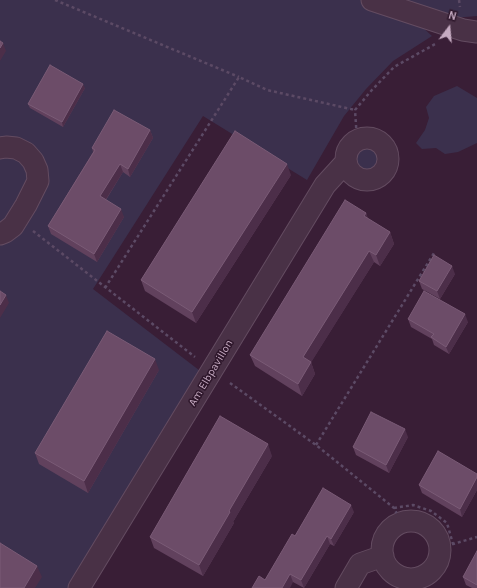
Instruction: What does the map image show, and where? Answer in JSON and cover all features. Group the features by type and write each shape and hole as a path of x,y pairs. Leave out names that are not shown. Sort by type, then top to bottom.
{"street":[{"path":"372,0 470,31"},
{"path":"346,162 348,169 353,175 359,179 366,180 380,176 388,165 387,151 377,140 370,138 356,140"},
{"name":"Am Elbpavillon","path":"80,588 325,185 346,162 348,150 356,140"},
{"path":"0,148 16,148 26,153 33,161 37,170 38,181 13,226 0,234"},
{"path":"397,515 411,521 420,522 429,527 446,544 437,563 428,573 415,579 397,575 390,570 383,556 382,544 386,535 392,528 397,515"},
{"path":"346,588 360,564 383,556"}],"path":[{"path":"55,0 267,90 355,110"},
{"path":"356,140 355,110 394,67 426,48 470,31"},
{"path":"105,288 239,77"},
{"path":"16,221 40,235 105,288 213,371 316,445 397,515 414,505 431,511 448,524 446,544 477,537"},
{"path":"316,445 434,253"}],"shaded area":[{"path":"0,0 406,0 403,16 419,24 432,36 393,61 366,89 344,116 307,180 203,116 93,289 212,380 87,588 0,588"},
{"path":"406,0 477,0 477,16 453,18"},
{"path":"457,86 477,98 477,143 458,152 445,154 436,148 422,149 416,143 425,130 429,118 426,107 434,96"},
{"path":"370,148 382,155 383,163 378,169 369,171 354,163 351,158 355,150"}],"building":[{"path":"0,41 3,43 0,48"},
{"path":"50,65 83,84 62,122 28,104"},
{"path":"114,110 150,130 128,169 120,164 100,196 121,209 94,254 48,226 95,150 92,148"},
{"path":"235,131 287,164 192,312 141,280"},
{"path":"345,200 366,213 364,216 390,232 376,255 369,251 303,357 311,362 298,384 250,355"},
{"path":"434,255 452,266 437,291 419,281"},
{"path":"0,291 6,295 0,305"},
{"path":"424,291 465,314 446,347 431,337 434,334 408,319"},
{"path":"107,331 155,359 84,481 35,453"},
{"path":"371,412 405,429 386,465 353,447"},
{"path":"220,416 268,444 199,565 150,537"},
{"path":"438,451 477,474 477,477 460,509 419,485"},
{"path":"323,488 351,505 331,539 327,536 301,580 290,574 282,588 252,588 259,576 265,580 292,534 295,536"},
{"path":"0,543 37,566 24,588 0,588"},
{"path":"477,551 477,585 463,577"}]}
